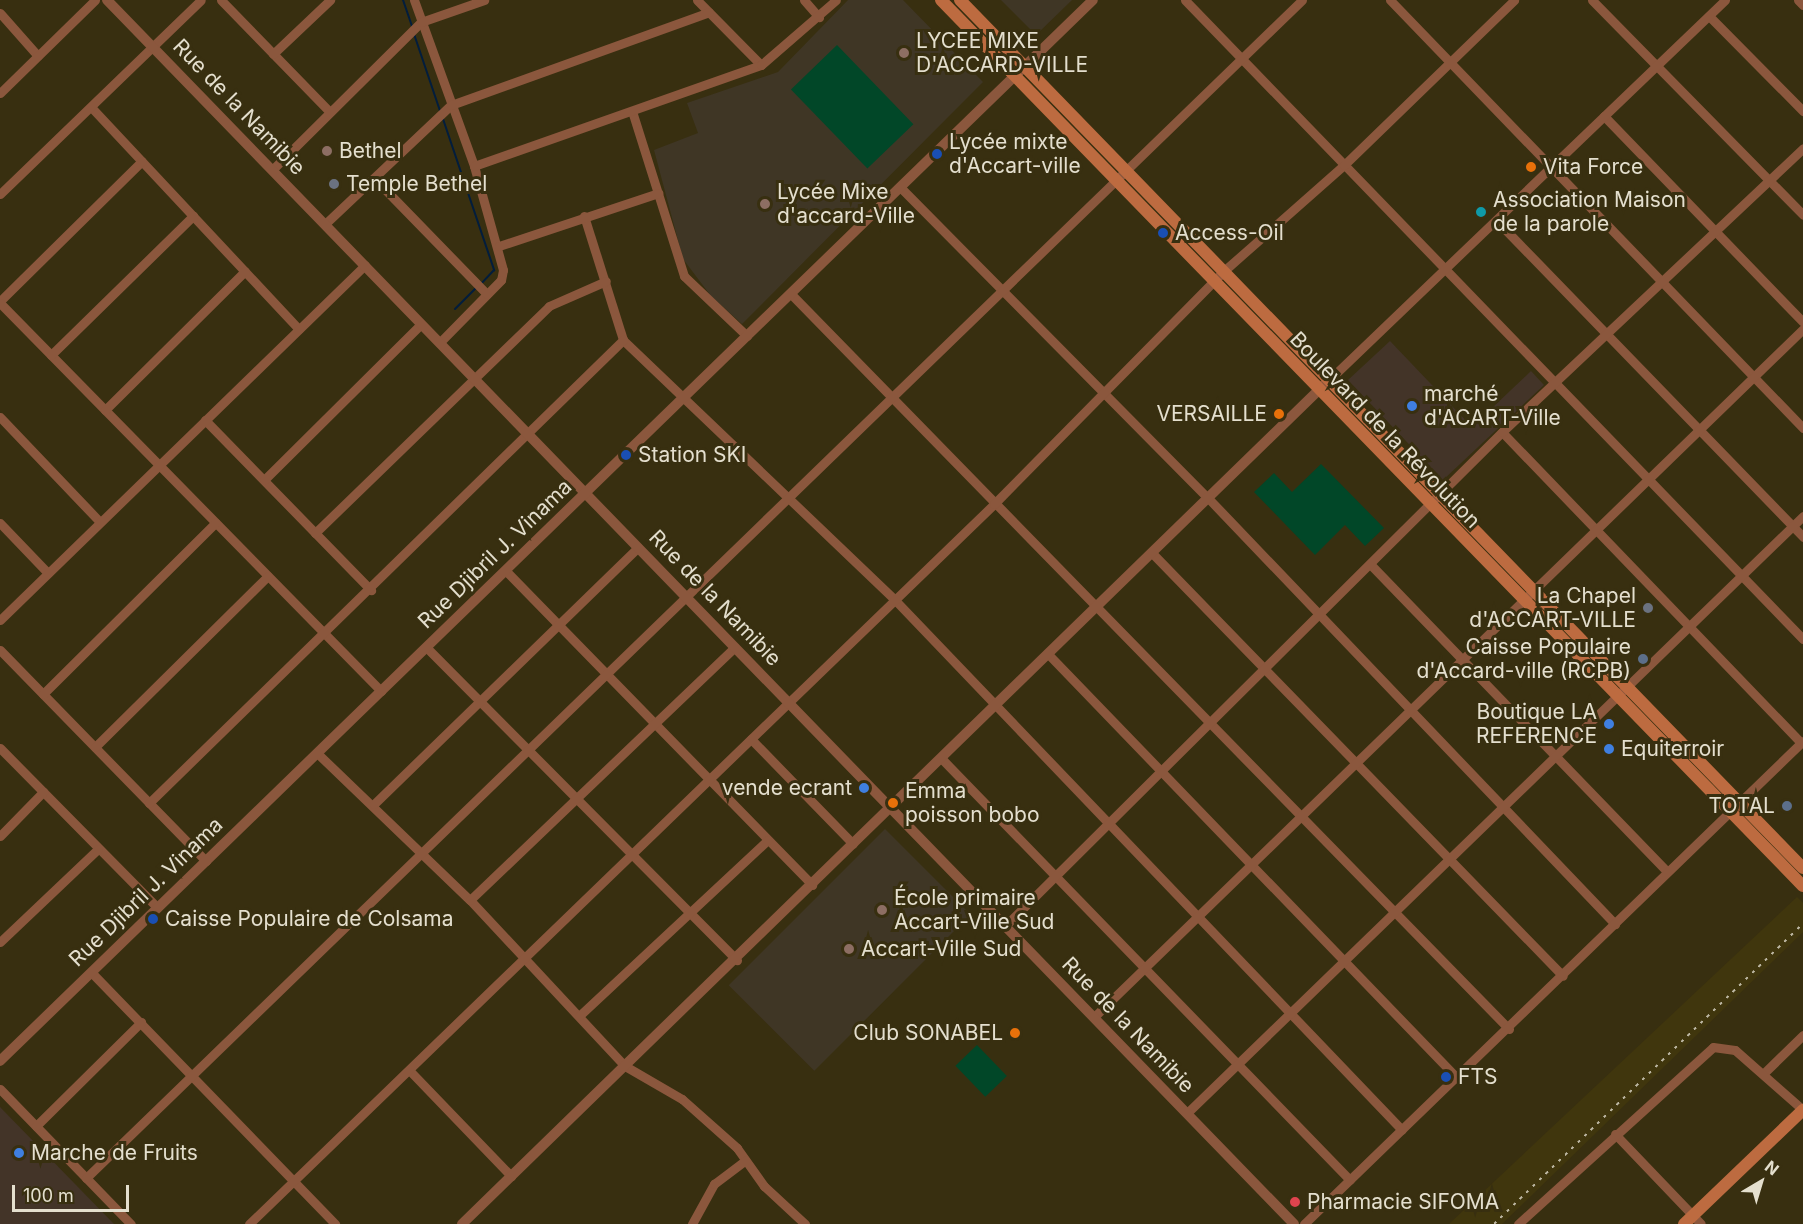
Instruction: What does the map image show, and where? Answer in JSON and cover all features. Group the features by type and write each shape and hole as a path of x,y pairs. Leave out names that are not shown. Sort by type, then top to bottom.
{"main road":[{"name":"Boulevard de la Révolution","path":"941,0 1016,74 1616,697 1803,868"},
{"name":"Boulevard de la Révolution","path":"960,0 1226,269 1442,492 1533,590 1628,685 1803,886"},
{"path":"1693,1221 1803,1110"}],"street":[{"path":"0,93 95,0"},
{"name":"Rue de la Namibie","path":"107,0 1294,1224"},
{"path":"0,194 201,0"},
{"path":"221,0 330,112"},
{"path":"273,54 330,0"},
{"path":"414,0 474,166 499,246 502,275 487,294 440,342"},
{"path":"272,170 421,22 484,0"},
{"path":"697,0 761,65"},
{"path":"804,0 819,17"},
{"path":"474,166 761,65 836,0"},
{"name":"Rue Djibril J. Vinama","path":"0,1061 1093,0"},
{"path":"1185,0 1444,271 1558,383 1803,639"},
{"path":"86,1178 529,750 999,289 1116,180 1240,57 1302,0"},
{"path":"1390,0 1448,64 1550,166 1803,428"},
{"path":"249,1224 292,1180 410,1071 523,957 632,855 994,504 1104,396 1226,269 1344,165 1514,0"},
{"path":"1592,0 1803,215"},
{"path":"462,1224 1153,554 1318,390 1725,0"},
{"path":"1798,0 1803,5"},
{"path":"325,224 451,105 709,12"},
{"path":"0,13 38,56"},
{"path":"1709,16 1803,111"},
{"path":"91,107 299,329"},
{"path":"632,111 684,276 747,336"},
{"path":"1604,116 1803,322"},
{"path":"1005,926 1371,565 1502,432 1611,333 1803,148"},
{"path":"142,161 0,302 381,691"},
{"path":"374,178 487,294"},
{"path":"901,188 1104,396 1209,499 1615,924"},
{"path":"499,246 658,193"},
{"path":"51,355 193,216"},
{"path":"584,216 623,340 686,395 790,494 895,600 1201,915 1402,1130"},
{"path":"1497,220 1611,333 1803,537"},
{"path":"0,620 364,265"},
{"path":"105,410 244,271"},
{"path":"315,533 549,306 606,281"},
{"path":"790,294 1208,725 1395,911 1509,1029"},
{"path":"264,480 421,324"},
{"path":"1094,1017 1803,329"},
{"path":"149,803 326,635 623,340"},
{"path":"0,417 100,522"},
{"path":"205,420 371,590"},
{"path":"1305,1224 1458,1079 1734,806 1802,742 1502,432"},
{"path":"1187,1113 1803,516"},
{"path":"43,694 215,522"},
{"path":"0,523 48,573"},
{"path":"374,804 482,703 638,547"},
{"path":"1153,554 1563,976"},
{"path":"1371,565 1668,872"},
{"path":"505,570 812,885"},
{"path":"95,747 268,576"},
{"path":"471,900 654,722 735,647"},
{"path":"427,648 736,960"},
{"path":"0,650 206,861"},
{"path":"1049,655 1458,1079"},
{"path":"751,739 853,844"},
{"path":"0,748 157,908"},
{"path":"317,753 374,804 471,900 625,1066 682,1099 805,1224"},
{"path":"942,759 1350,1180"},
{"path":"0,836 43,792"},
{"path":"579,1016 768,840"},
{"path":"0,942 98,849"},
{"path":"91,972 335,1224"},
{"path":"36,1126 141,1022"},
{"path":"1766,1072 1803,1035"},
{"path":"1518,1224 1713,1047 1735,1050 1766,1072 1803,1110"},
{"path":"410,1071 511,1176"},
{"path":"0,1089 131,1224"},
{"path":"1615,1134 1693,1221"},
{"path":"692,1224 714,1185 745,1161"}],"shaded area":[{"name":"Lycée Mixe d'accard-Ville","path":"848,0 903,0 983,82 742,324 711,296 683,259 654,150 698,133 687,103 778,72"},
{"path":"1001,0 1072,0 1036,35"},
{"name":"marché d'ACART-Ville","path":"1390,341 1472,427 1531,371 1544,385 1443,480 1348,380"},
{"name":"Accart-Ville Sud","path":"885,829 971,915 814,1071 729,985"},
{"path":"1797,897 1803,903 1803,932 1502,1224 1449,1224"},
{"name":"Marche de Fruits","path":"0,1107 114,1224 0,1224"}],"green space":[{"path":"837,45 913,124 867,169 791,89"},
{"path":"1321,464 1384,528 1365,546 1345,525 1315,555 1254,492 1274,473 1292,492"},
{"path":"977,1045 1007,1076 985,1097 955,1066"}],"waterway":[{"path":"403,0 412,26"},
{"path":"414,34 440,111"},
{"path":"442,116 494,270 482,283"},
{"path":"455,309 477,287"}],"railway":[{"path":"1494,1224 1803,924"}],"place":[{"name":"LYCEE MIXE D'ACCARD-VILLE","path":"904,53"},
{"name":"Bethel","path":"327,151"},
{"name":"Lycée mixte d'Accart-ville","path":"937,154"},
{"name":"Vita Force","path":"1531,167"},
{"name":"Temple Bethel","path":"334,184"},
{"name":"Lycée Mixe d'accard-Ville","path":"765,204"},
{"name":"Association Maison de la parole","path":"1481,212"},
{"name":"Access-Oil","path":"1163,233"},
{"name":"marché d'ACART-Ville","path":"1412,406"},
{"name":"VERSAILLE","path":"1279,414"},
{"name":"Station SKI","path":"626,455"},
{"name":"La Chapel d'ACCART-VILLE","path":"1648,608"},
{"name":"Caisse Populaire d'Accard-ville (RCPB)","path":"1643,659"},
{"name":"Boutique LA REFERENCE","path":"1609,724"},
{"name":"Equiterroir","path":"1609,749"},
{"name":"vende ecrant","path":"864,788"},
{"name":"Emma poisson bobo","path":"893,803"},
{"name":"TOTAL","path":"1787,806"},
{"name":"École primaire Accart-Ville Sud","path":"882,910"},
{"name":"Caisse Populaire de Colsama","path":"153,919"},
{"name":"Accart-Ville Sud","path":"849,949"},
{"name":"Club SONABEL","path":"1015,1033"},
{"name":"FTS","path":"1446,1077"},
{"name":"Marche de Fruits","path":"19,1153"},
{"name":"Pharmacie SIFOMA","path":"1295,1202"}]}
